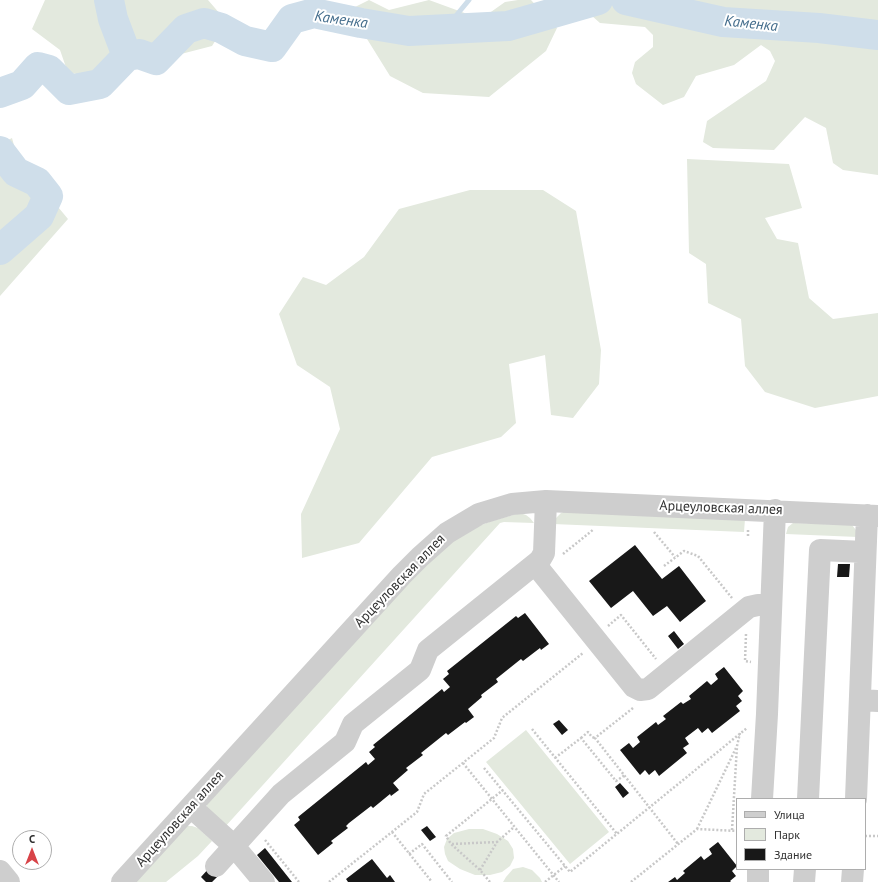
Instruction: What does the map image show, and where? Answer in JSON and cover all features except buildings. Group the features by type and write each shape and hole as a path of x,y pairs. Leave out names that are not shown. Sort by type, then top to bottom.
{"street":[{"name":"Арцеуловская аллея","path":"122,882 402,575 447,533 479,514 512,504 546,501 872,515"},
{"path":"216,866 281,794 346,742 353,724 420,670 428,650 538,568 544,553 546,501"},
{"path":"762,798 775,510"},
{"path":"856,798 869,700 865,552 872,515"},
{"path":"808,798 820,550 865,552"},
{"path":"538,568 634,687 640,690 648,689 749,607 771,605"},
{"path":"191,807 234,846 264,882"},
{"path":"758,870 758,882"},
{"path":"804,882 805,870"},
{"path":"852,882 853,870"},
{"path":"0,871 9,882"}],"path":[{"path":"538,568 594,529"},
{"path":"654,532 675,557"},
{"path":"664,566 684,551 698,556 743,611 746,618 745,662 752,662"},
{"path":"329,882 417,812 424,794 494,738 502,718 621,615 667,673"},
{"path":"595,738 638,703 640,690"},
{"path":"484,768 570,872 751,725"},
{"path":"532,729 617,834"},
{"path":"555,758 588,732 595,738 651,807 652,811 678,844"},
{"path":"732,830 737,746 740,733"},
{"path":"581,738 616,781 625,775"},
{"path":"631,882 696,829 737,746"},
{"path":"462,763 559,882"},
{"path":"488,881 480,870 451,844 446,836 503,790"},
{"path":"253,825 299,882"},
{"path":"480,870 497,842 514,827"},
{"path":"696,829 736,831"},
{"path":"392,832 432,882"},
{"path":"866,836 878,836"},
{"path":"451,844 497,842"},
{"path":"409,854 422,844 452,882"},
{"path":"545,882 565,866"}],"green space":[{"path":"45,0 208,0 227,22 212,46 96,76 68,73 60,50 32,29"},
{"path":"369,0 389,10 429,0 481,19 505,2 531,0 557,28 546,51 489,97 423,93 390,76 349,10"},
{"path":"583,0 878,0 878,175 843,170 833,163 826,128 805,117 774,150 713,148 703,142 707,121 766,81 775,61 770,51 761,45 734,65 696,76 684,97 663,105 636,84 632,73 635,62 653,47 653,35 645,27 600,23 584,9"},
{"path":"12,138 21,171 44,190 68,219 0,296 0,144"},
{"path":"687,159 789,164 802,208 765,218 777,239 798,243 809,298 833,319 878,313 878,396 815,408 765,392 745,366 741,319 708,303 706,264 689,253"},
{"path":"470,190 543,190 576,211 601,350 599,384 573,418 551,415 545,355 509,364 516,423 501,437 432,457 359,543 302,558 301,514 340,429 330,387 297,365 279,314 303,277 326,285 364,257 399,209"},
{"path":"567,511 745,519 744,532 553,524 561,513"},
{"path":"520,513 526,515 534,523 500,523 224,828 207,810 207,804 432,556 470,529"},
{"path":"793,523 852,525 856,530 858,537 786,534 788,527"},
{"path":"526,730 609,832 570,864 486,762"},
{"path":"186,826 198,828 212,841 198,856 166,882 131,882"},
{"path":"469,829 483,829 497,834 508,841 513,849 514,858 510,866 502,872 490,875 475,875 460,869 448,861 444,847 447,839 454,833"},
{"path":"523,867 532,870 542,882 503,882 513,869"}],"waterway":[{"path":"109,0 113,19 127,56"},
{"path":"445,29 469,0"},
{"name":"Каменка","path":"0,93 22,85 38,67 49,70 69,90 100,84 127,56 139,54 156,60 186,29 204,23 221,28 245,41 272,47 292,19 314,13 409,31 508,26 598,0"},
{"name":"Каменка","path":"626,0 723,22 819,28 878,35"},
{"name":"Каменка","path":"0,151 16,172 37,182 48,196 39,216 0,250"}]}
